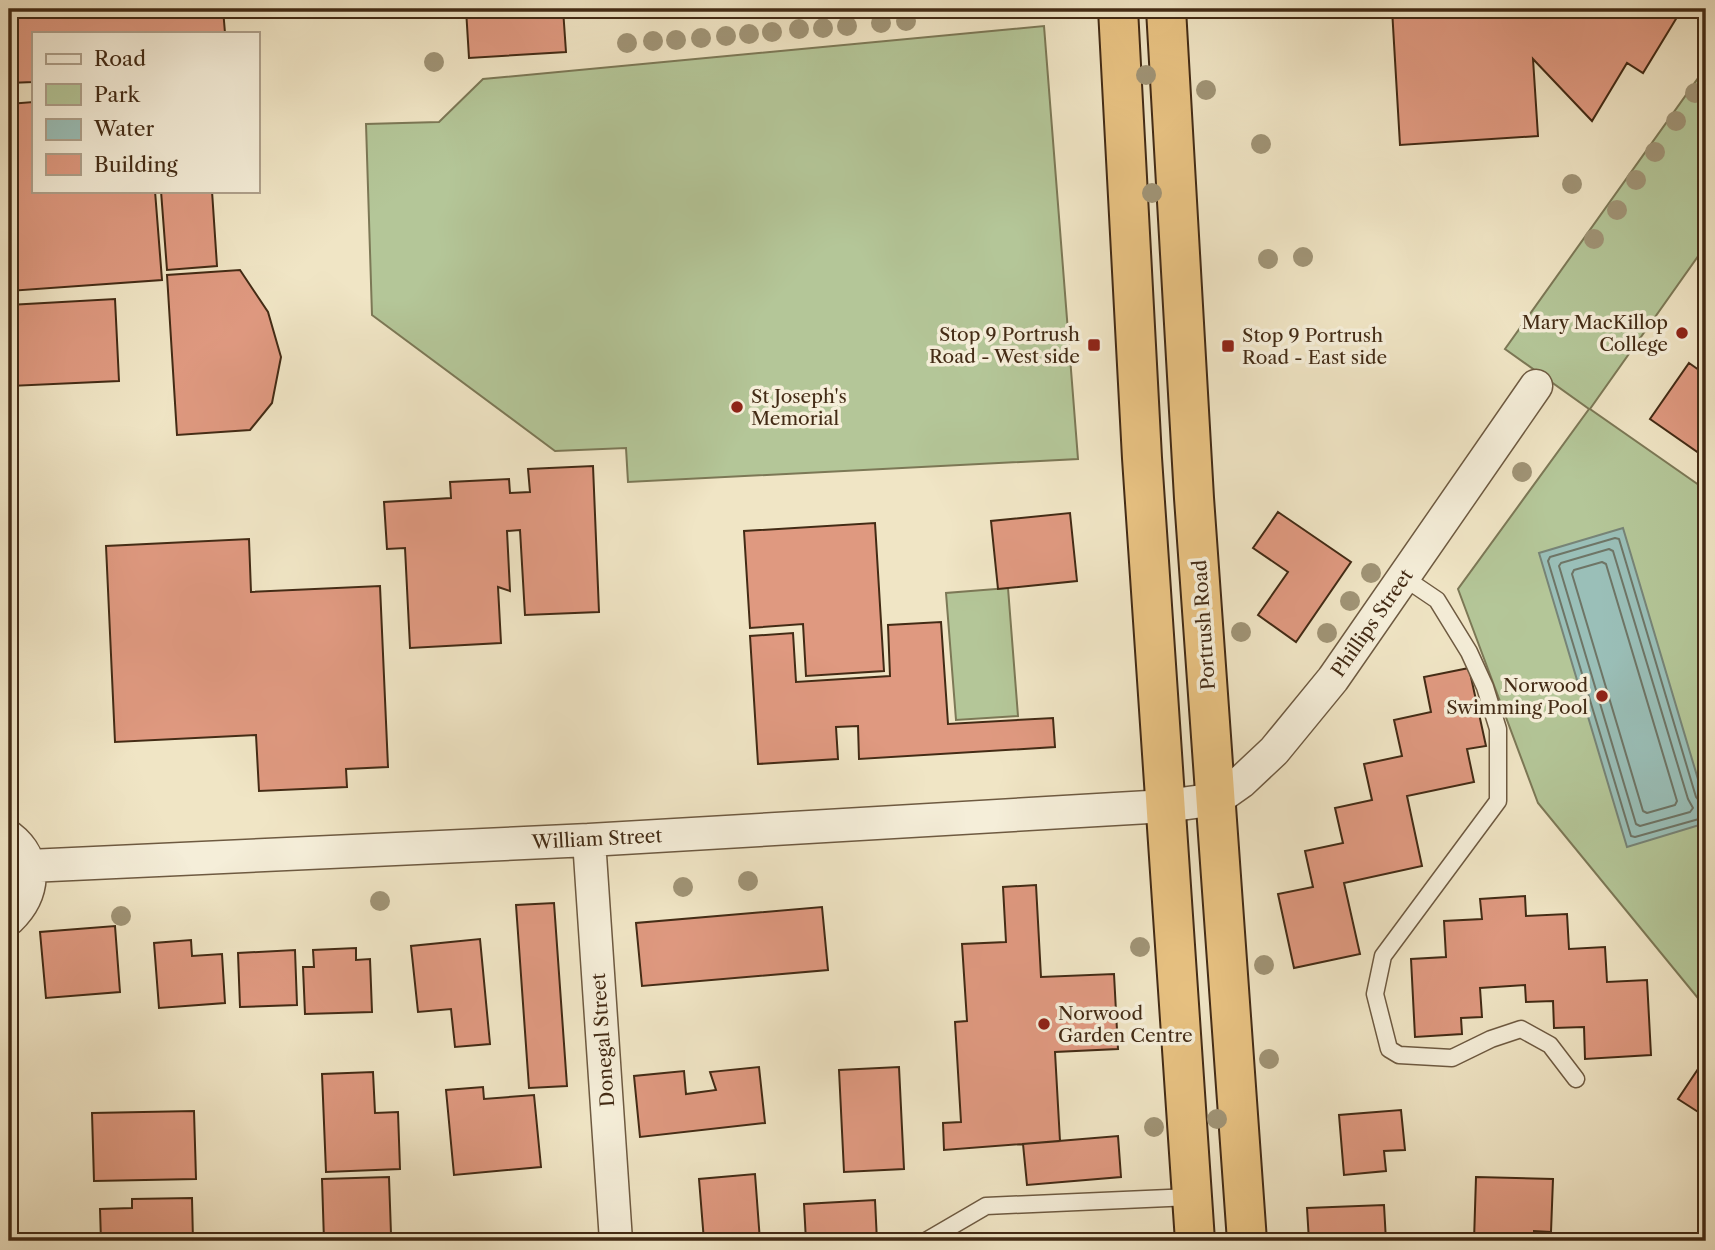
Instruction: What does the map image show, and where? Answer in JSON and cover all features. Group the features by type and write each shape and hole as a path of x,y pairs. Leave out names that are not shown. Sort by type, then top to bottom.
{"highway":[{"path":"1118,9 1142,458 1195,1241"},
{"name":"Portrush Road","path":"1166,9 1192,474 1247,1241"}],"street":[{"name":"Phillips Street","path":"1166,806 1217,799 1241,782 1274,751 1333,679 1536,386"},
{"name":"William Street","path":"29,866 589,839 1166,806"},
{"path":"9,837 24,853 29,866 30,881 27,896 9,919"},
{"name":"Donegal Street","path":"589,839 616,1241"}],"lane":[{"path":"1404,577 1437,600 1469,652 1485,687 1498,729 1498,800 1383,956 1375,994 1389,1049 1399,1055 1452,1058 1491,1039 1521,1029 1550,1045 1576,1079"},
{"path":"926,1241 986,1206 1191,1197"}],"green space":[{"path":"1044,26 1078,459 628,482 626,448 555,451 372,315 366,124 439,122 483,79"},
{"name":"Norwood Swimming Pool","path":"1706,67 1706,245 1590,409 1706,490 1706,988 1697,997 1538,803 1458,589 1589,409 1505,349"},
{"path":"1008,588 1018,716 956,720 946,593"}],"water":[{"name":"Norwood Swimming Pool","path":"1623,528 1706,806 1706,823 1627,847 1539,553"}],"building":[{"path":"9,9 223,9 225,32 32,32 32,82 9,83"},
{"path":"466,9 563,9 566,52 469,58"},
{"path":"1392,9 1682,9 1643,73 1627,63 1592,121 1533,59 1538,136 1400,145"},
{"path":"32,102 32,192 155,192 162,280 9,291 9,104"},
{"path":"161,192 212,192 217,266 167,270"},
{"path":"240,270 268,312 281,357 272,403 250,430 177,435 167,275"},
{"path":"115,299 119,381 10,386 9,305"},
{"path":"1689,363 1706,375 1706,458 1650,419"},
{"path":"593,466 599,612 525,615 520,530 507,531 510,591 498,587 501,643 410,648 405,548 387,549 384,502 451,498 450,482 509,479 510,493 530,492 528,469"},
{"path":"1278,512 1351,562 1296,642 1258,615 1288,572 1253,548"},
{"path":"1070,513 1077,581 998,589 991,521"},
{"path":"875,523 884,671 806,676 803,624 750,628 744,531"},
{"path":"249,539 251,592 380,586 388,767 346,769 347,787 259,791 256,735 115,742 106,546"},
{"path":"941,622 948,724 1053,718 1055,747 859,759 858,726 836,727 838,759 758,764 750,636 793,633 796,682 890,676 888,625"},
{"path":"1469,668 1486,746 1467,749 1474,782 1407,796 1422,866 1344,883 1360,954 1294,968 1278,894 1313,887 1305,851 1343,843 1335,808 1372,800 1364,764 1402,756 1394,720 1431,712 1424,677"},
{"path":"1036,885 1041,977 1114,974 1118,1049 1055,1052 1060,1141 944,1150 943,1123 961,1122 955,1022 967,1021 962,944 1006,942 1003,887"},
{"path":"1525,896 1526,916 1567,914 1569,949 1605,947 1607,982 1647,980 1651,1055 1585,1059 1584,1027 1554,1028 1553,1001 1526,1002 1525,985 1480,988 1482,1017 1461,1018 1462,1034 1415,1037 1411,959 1446,957 1444,921 1482,919 1480,899"},
{"path":"554,903 567,1086 529,1088 516,905"},
{"path":"822,907 828,970 642,986 636,923"},
{"path":"115,926 120,992 46,998 40,932"},
{"path":"480,939 490,1044 455,1047 451,1009 418,1012 411,946"},
{"path":"191,940 192,956 222,954 225,1003 159,1008 154,943"},
{"path":"356,948 356,960 370,959 372,1012 305,1014 303,967 314,967 313,950"},
{"path":"295,950 297,1005 240,1007 238,953"},
{"path":"1706,1057 1706,1117 1678,1099"},
{"path":"759,1067 765,1123 640,1137 634,1076 684,1071 686,1094 716,1090 710,1072"},
{"path":"899,1067 904,1169 844,1172 839,1070"},
{"path":"373,1072 375,1113 398,1112 400,1169 326,1172 322,1074"},
{"path":"483,1087 484,1099 534,1095 541,1167 454,1175 446,1090"},
{"path":"1401,1110 1405,1150 1384,1151 1386,1171 1344,1175 1339,1115"},
{"path":"194,1111 196,1179 94,1181 92,1113"},
{"path":"1118,1136 1121,1177 1027,1185 1023,1144"},
{"path":"755,1174 760,1241 704,1241 699,1179"},
{"path":"389,1177 391,1234 380,1235 380,1241 324,1241 322,1179"},
{"path":"1476,1177 1553,1179 1551,1232 1534,1231 1534,1241 1474,1241"},
{"path":"192,1198 193,1241 101,1241 100,1209 132,1208 132,1199"},
{"path":"875,1200 877,1241 806,1241 804,1204"},
{"path":"1384,1205 1386,1241 1309,1241 1307,1208"}],"place":[{"name":"Mary MacKillop College","path":"1682,333"},
{"name":"Stop 9 Portrush Road - West side","path":"1094,345"},
{"name":"Stop 9 Portrush Road - East side","path":"1228,346"},
{"name":"St Joseph's Memorial","path":"737,407"},
{"name":"Norwood Swimming Pool","path":"1602,696"},
{"name":"Norwood Garden Centre","path":"1044,1024"}]}
